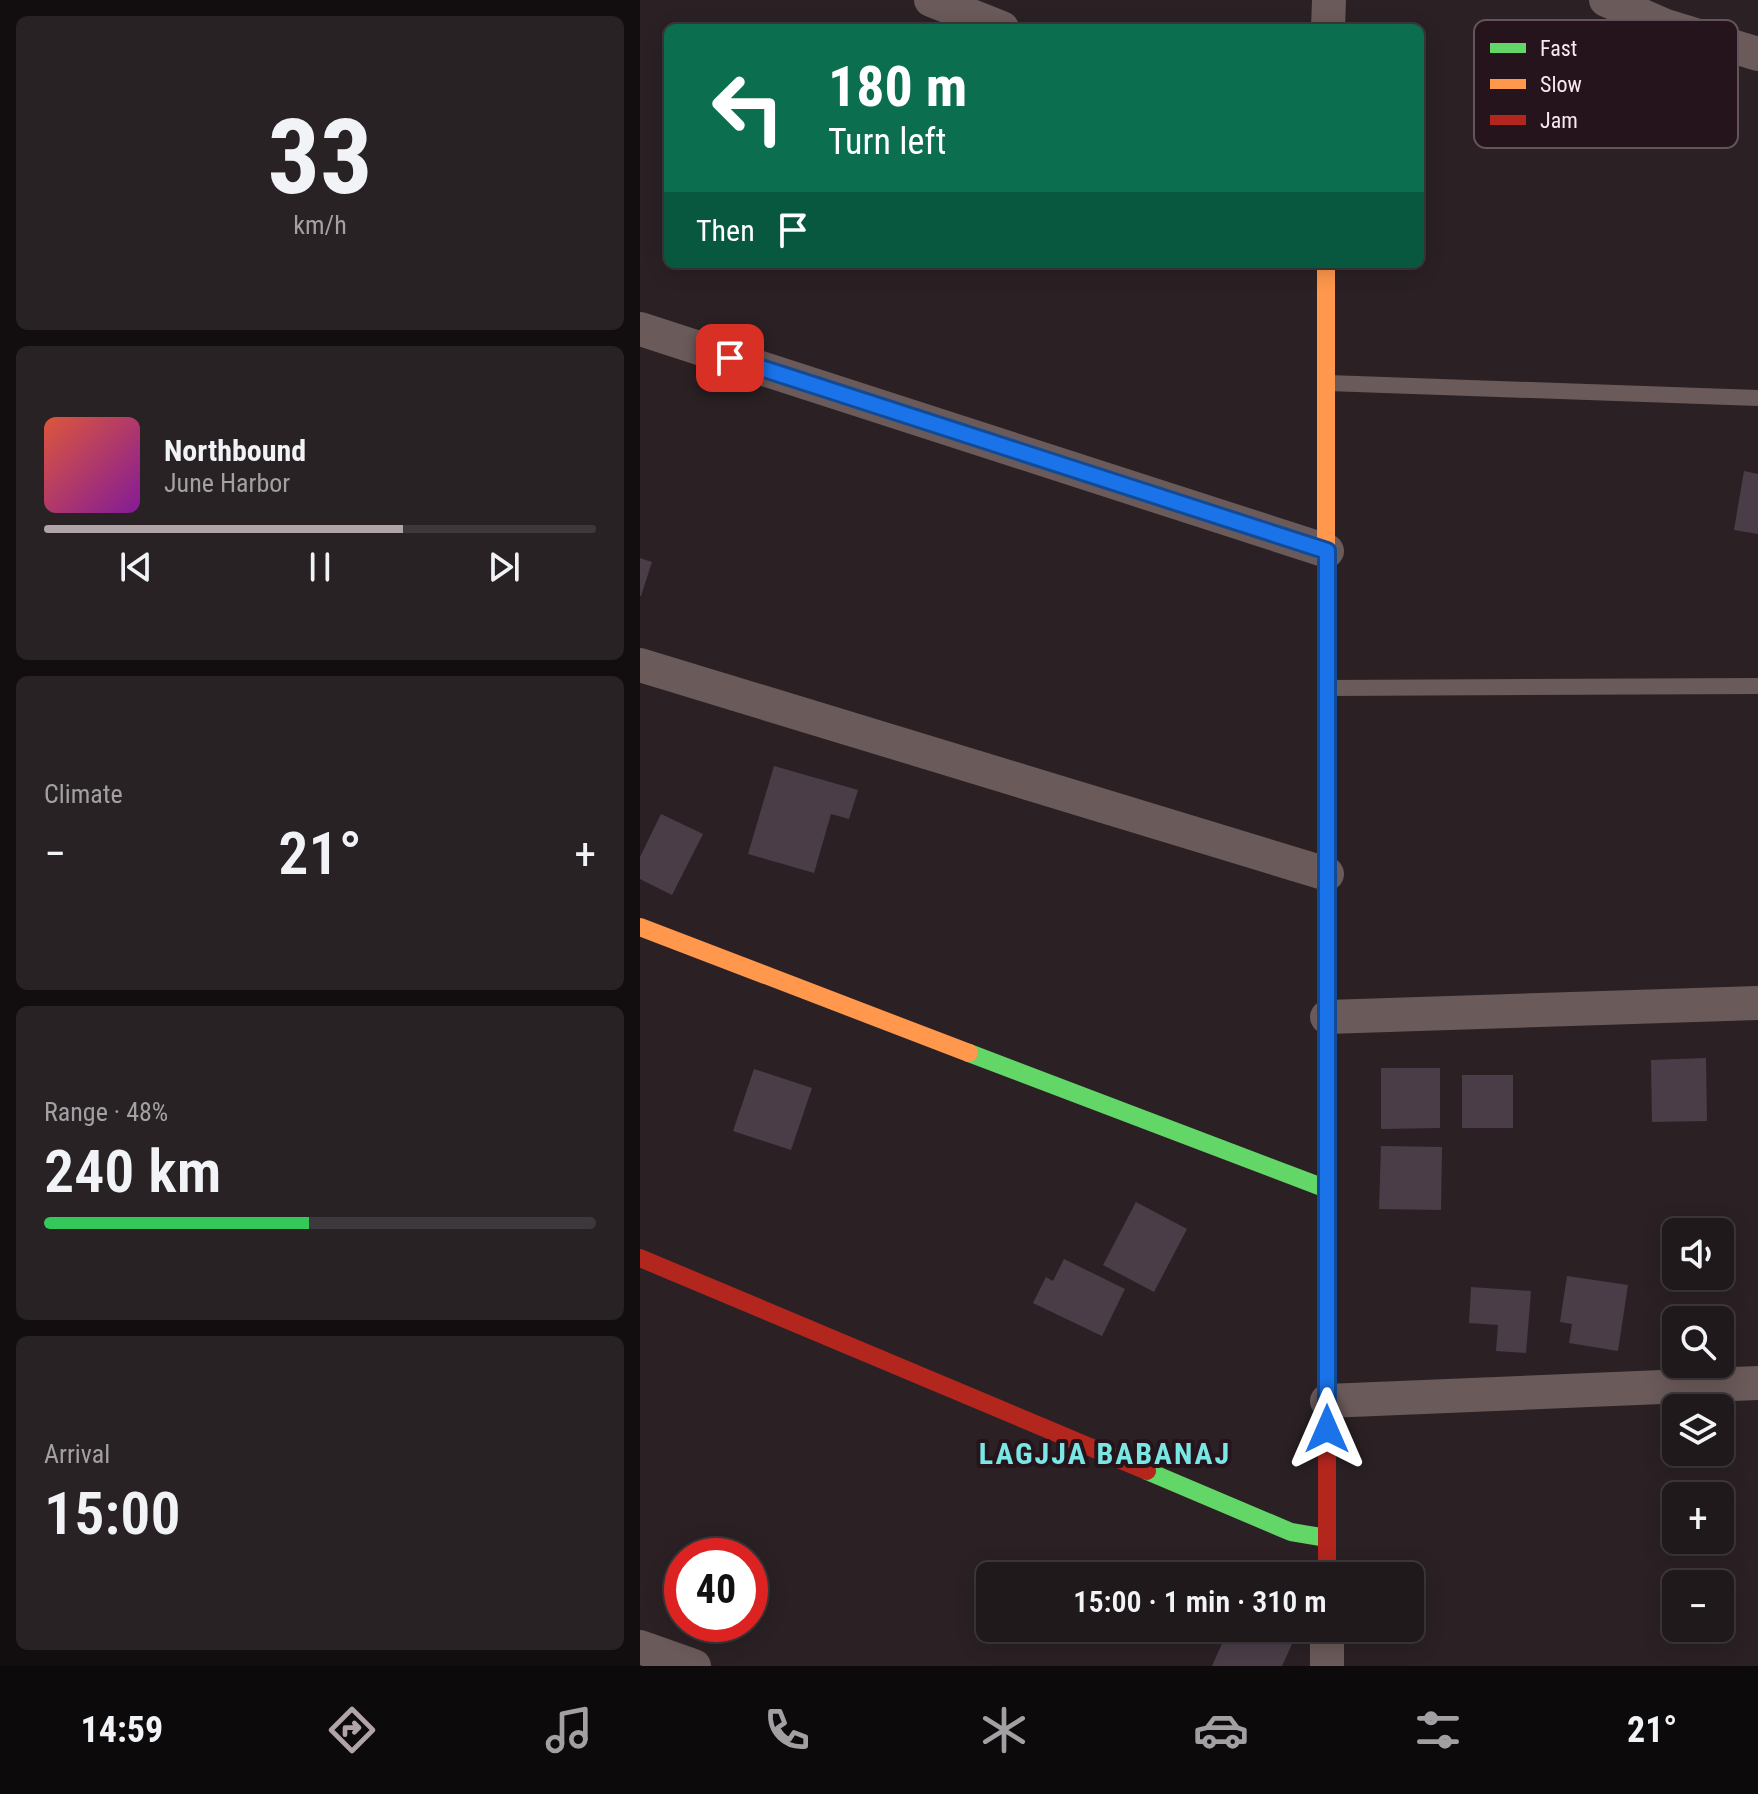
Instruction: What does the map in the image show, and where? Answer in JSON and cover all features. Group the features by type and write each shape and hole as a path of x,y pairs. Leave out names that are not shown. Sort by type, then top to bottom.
{"street":[{"path":"931,0 992,24"},
{"path":"1328,24 1329,0"},
{"path":"1606,0 1652,20"},
{"path":"1738,48 1758,54"},
{"path":"1326,268 1327,1562"},
{"path":"640,329 1327,551"},
{"path":"640,665 1327,874"},
{"path":"640,927 1327,1189"},
{"path":"1327,1017 1758,1003"},
{"path":"640,1258 1291,1532 1327,1538"},
{"path":"1327,1401 1758,1383"},
{"path":"1327,1642 1327,1666"},
{"path":"640,1647 694,1666"}],"lane":[{"path":"1326,383 1758,398"},
{"path":"1327,688 1758,686"}],"building":[{"path":"1744,471 1758,474 1758,534 1734,530"},
{"path":"640,558 652,562 641,596 640,596"},
{"path":"774,766 858,790 849,819 831,814 814,873 748,854"},
{"path":"661,814 703,834 672,895 640,879 640,857"},
{"path":"1706,1058 1707,1121 1652,1122 1651,1060"},
{"path":"1381,1068 1440,1068 1440,1128 1381,1129"},
{"path":"754,1069 812,1088 791,1150 733,1131"},
{"path":"1462,1075 1513,1075 1513,1128 1462,1128"},
{"path":"1381,1146 1442,1147 1441,1210 1379,1209"},
{"path":"1136,1202 1187,1229 1154,1292 1103,1265"},
{"path":"1064,1259 1125,1289 1102,1336 1033,1303 1046,1277 1053,1281"},
{"path":"1567,1276 1628,1285 1618,1351 1569,1343 1572,1324 1560,1322"},
{"path":"1471,1287 1531,1291 1526,1353 1496,1351 1498,1325 1469,1323"},
{"path":"1223,1642 1293,1642 1282,1666 1212,1666"}],"traffic: fast":[{"path":"969,1053 1327,1189"},
{"path":"1147,1471 1291,1532 1327,1538"}],"traffic: slow":[{"path":"1326,268 1326,763"},
{"path":"640,927 969,1053"},
{"path":"1327,1128 1327,1450"}],"traffic: jam":[{"path":"1326,763 1327,1128"},
{"path":"640,1258 1147,1471"},
{"path":"1327,1450 1327,1562"}],"district":[{"name":"LAGJJA BABANAJ","path":"1105,1454"}],"route":[{"path":"730,358 1327,551 1327,1429"}]}
